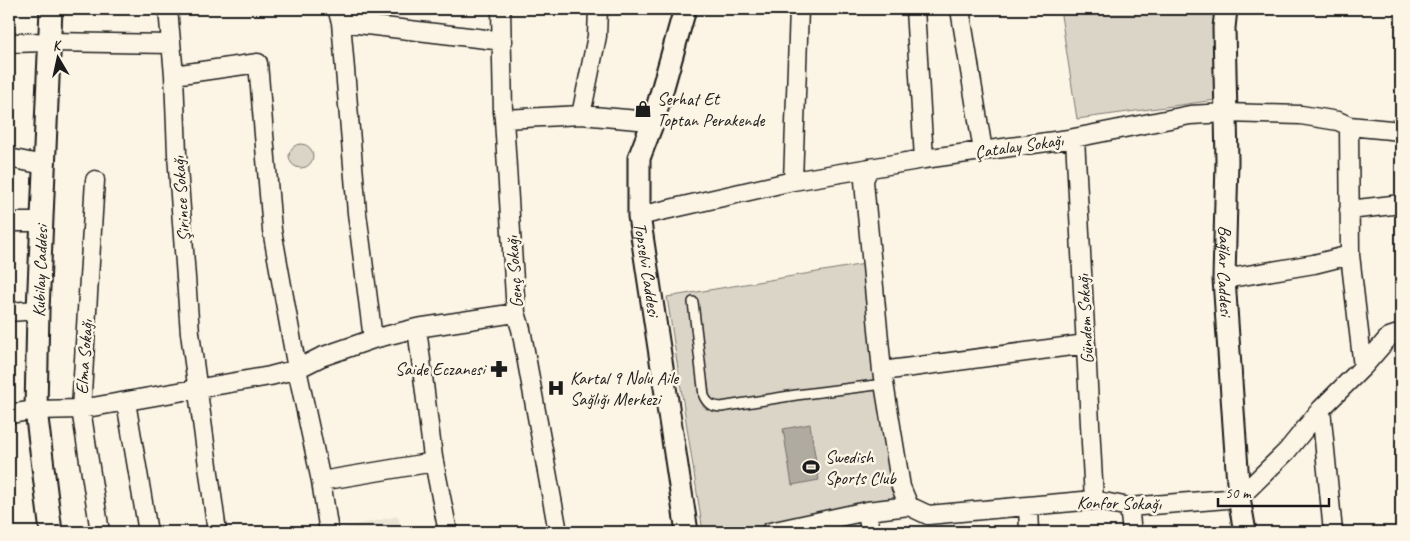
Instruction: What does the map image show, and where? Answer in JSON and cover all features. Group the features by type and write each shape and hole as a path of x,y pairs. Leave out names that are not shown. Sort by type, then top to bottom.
{"street":[{"name":"Kubilay Caddesi","path":"51,9 38,310 36,410 51,532"},
{"name":"Şirince Sokağı","path":"168,9 190,323 218,532"},
{"name":"Genç Sokağı","path":"501,9 503,112 516,313 521,329 558,532"},
{"path":"581,115 597,36 598,9"},
{"name":"Topselvi Caddesi","path":"685,9 654,120 639,158 638,216 687,532"},
{"path":"793,181 799,9"},
{"path":"915,9 924,159"},
{"path":"960,9 983,151"},
{"name":"Bağlar Caddesi","path":"1226,9 1224,28 1227,180 1224,280 1239,498 1245,532"},
{"path":"373,339 357,213 339,16 503,41"},
{"path":"9,43 170,44"},
{"path":"174,75 258,63 272,230 297,369 321,481 329,532"},
{"name":"Çatalay Sokağı","path":"638,216 793,181 924,159 1075,138 1190,115 1226,113 1301,115 1338,121 1349,126 1401,131"},
{"path":"504,119 581,115 654,120"},
{"path":"1349,126 1348,210 1350,256 1363,366"},
{"name":"Gündem Sokağı","path":"1075,138 1094,500"},
{"path":"9,158 44,165"},
{"path":"771,532 867,511 908,506 901,487 883,378 864,180 868,168"},
{"name":"Elma Sokağı","path":"95,180 80,409 100,532"},
{"path":"1348,210 1401,204"},
{"path":"9,222 42,222"},
{"path":"1224,280 1350,256"},
{"path":"9,312 38,310"},
{"path":"9,414 36,410 80,409 270,376 297,369 321,357 373,339 417,328 516,313"},
{"path":"417,328 434,462 448,532"},
{"path":"1239,498 1288,451 1320,409 1389,337 1401,333"},
{"path":"883,378 1086,344"},
{"path":"126,402 148,532"},
{"path":"1320,409 1333,532"},
{"path":"321,481 434,462"},
{"name":"Konfor Sokağı","path":"908,506 929,524 1028,506 1094,500 1129,507 1239,498"},
{"path":"1028,506 1030,532"},
{"path":"1129,507 1132,532"},
{"path":"867,511 870,532"}],"lane":[{"path":"693,302 704,396 712,406 721,407 796,395 883,378"}],"shaded area":[{"path":"1060,9 1217,9 1216,100 1077,119"},
{"path":"301,144 309,148 313,156 309,164 301,168 293,164 289,156 293,148"},
{"path":"865,264 895,501 730,532 703,532 667,297"},
{"path":"810,424 819,480 792,485 783,429"},
{"path":"398,516 402,532 338,532 338,529"}],"place":[{"name":"Serhat Et Toptan Perakende","path":"643,109"},
{"name":"Saide Eczanesi","path":"499,369"},
{"name":"Kartal 9 Nolu Aile Sağlığı Merkezi","path":"556,388"},
{"name":"Swedish Sports Club","path":"811,467"}]}
